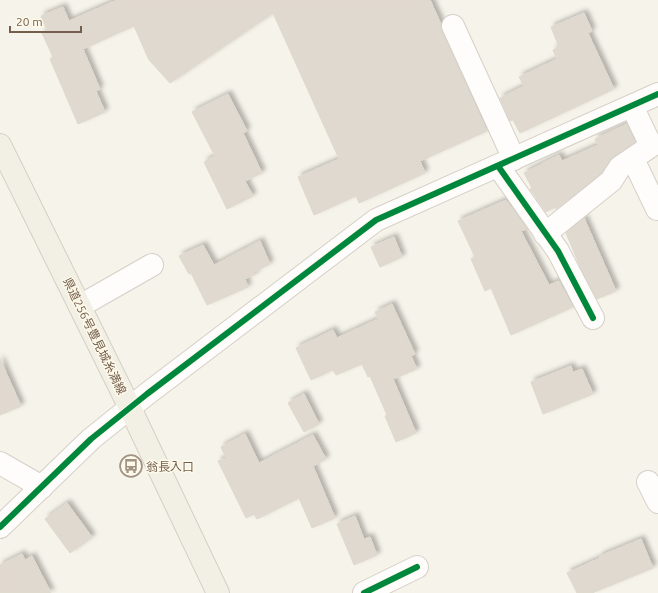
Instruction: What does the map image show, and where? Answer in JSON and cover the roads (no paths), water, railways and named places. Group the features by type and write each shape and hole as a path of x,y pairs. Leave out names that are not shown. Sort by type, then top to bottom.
{"main road":[{"name":"県道256号豊見城糸満線","path":"0,145 130,408 218,593"}],"street":[{"path":"453,26 506,162 546,234 558,251 593,318"},
{"path":"0,527 91,439 376,220 658,94"},
{"path":"546,234 611,181 620,167 652,146 632,106"},
{"path":"633,159 657,210"},
{"path":"80,306 152,265"},
{"path":"0,463 42,487"},
{"path":"648,482 658,502"},
{"path":"364,593 417,567"}],"place":[{"name":"翁長入口","path":"131,466"}]}
